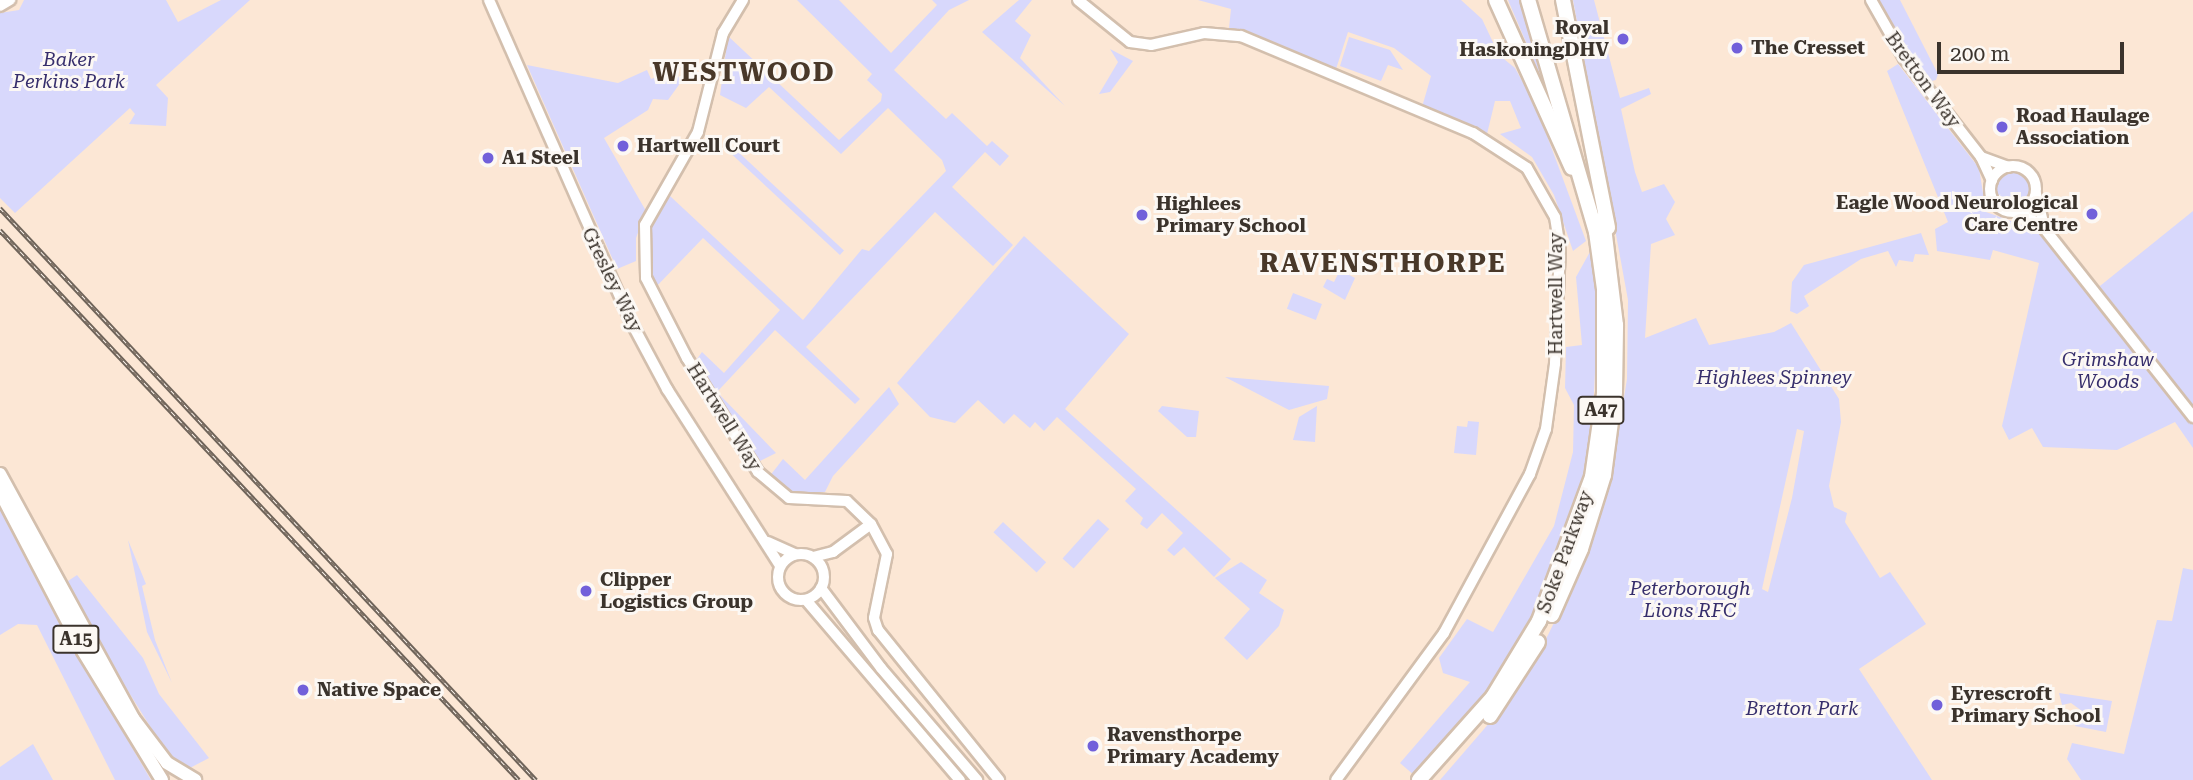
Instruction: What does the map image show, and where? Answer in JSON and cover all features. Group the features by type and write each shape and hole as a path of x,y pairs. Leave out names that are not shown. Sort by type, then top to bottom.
{"highway":[{"name":"A47","path":"1496,0 1596,232"},
{"name":"Soke Parkway","path":"1419,780 1463,735 1506,676 1539,621 1569,551 1592,477 1604,394 1604,289 1596,232 1528,0"},
{"name":"Soke Parkway","path":"1433,780 1522,670 1581,549 1604,475 1615,392 1610,250 1538,0"},
{"name":"A47","path":"1563,0 1610,250"}],"main road":[{"name":"A15","path":"0,474 133,718 167,763 190,778"},
{"name":"A15","path":"0,492 83,651 162,780"},
{"path":"171,780 190,778"}],"street":[{"path":"0,6 10,0"},
{"name":"Gresley Way","path":"489,0 629,317 723,480 768,542 780,566"},
{"name":"Hartwell Way","path":"743,0 723,33 698,132 645,225 643,267 681,348 758,472 789,498 847,501 871,524 887,554 874,618 878,630 999,780"},
{"name":"Hartwell Way","path":"1078,0 1130,41 1152,45 1204,33 1241,36 1473,133 1527,168 1555,217 1560,248 1555,364 1546,429 1530,474 1444,633 1336,780"},
{"name":"Bretton Way","path":"1871,0 1904,58 1981,157 1992,181"},
{"path":"1981,157 2028,171 2045,228"},
{"path":"2008,167 1992,181 1995,203 2019,211 2045,228 2193,417"},
{"path":"2019,211 2036,194"},
{"path":"768,542 795,554 813,557 833,552 871,524"},
{"path":"806,600 823,583 833,552"},
{"path":"795,554 780,566 781,590 806,600 960,780"},
{"path":"813,557 823,583 881,668 977,780"}],"green space":[{"name":"Baker Perkins Park","path":"24,0 166,0 178,22 221,0 250,0 156,85 168,98 166,126 129,124 135,114 130,108 15,213 0,198 0,13 19,10"},
{"path":"797,0 839,0 891,53 937,5 932,0 969,0 949,10 894,70 946,119 952,113 987,146 992,141 1009,156 1000,166 985,152 952,187 1013,245 993,266 935,212 806,347 860,399 855,404 775,330 717,392 776,453 760,461 694,363 702,352 724,373 780,310 703,238 654,289 648,270 649,228 657,212 670,196 803,320 862,249 869,251 946,171 942,160 888,108 841,154 769,87 746,108 720,95 728,36 839,140 881,101 882,94 867,80 872,74"},
{"path":"1019,0 1032,0 1015,21 1031,35 1020,58 1065,106 982,32"},
{"path":"1198,0 1461,0 1482,19 1499,55 1515,68 1536,106 1586,241 1573,251 1554,195 1532,157 1500,134 1521,128 1510,101 1495,101 1487,134 1422,107 1431,76 1394,48 1348,32 1336,69 1229,28 1231,9"},
{"path":"1508,0 1520,0 1560,122"},
{"path":"1573,0 1594,0 1620,98 1649,88 1651,94 1621,109 1635,172 1642,192 1664,184 1675,202 1666,219 1675,235 1651,244 1645,338 1696,318 1709,345 1774,332 1791,323 1839,399 1841,422 1829,486 1834,507 1847,513 1845,522 1880,578 1890,572 1926,624 1859,669 1932,780 1440,780 1516,692 1548,635 1586,557 1616,446 1627,379 1628,300","holes":["1797,429 1804,431 1792,498 1768,592 1762,589"]},
{"path":"1878,0 1900,0 1938,74 1936,80 1927,82"},
{"path":"1349,37 1390,50 1403,70 1388,65 1381,81 1340,66"},
{"path":"1110,49 1133,61 1110,92 1099,94 1118,62"},
{"name":"Grimshaw Woods","path":"1898,64 1979,168 1986,212 2036,230 2090,294 2193,211 2193,448 2175,422 2117,450 2043,447 2032,428 2009,440 2002,426 2039,263 1993,250 1990,260 1937,251 1935,229 1948,222 1887,71"},
{"path":"527,65 618,83 647,70 651,79 675,70 681,82 668,100 653,99 648,110 604,138 646,211 636,238 636,261 617,269"},
{"path":"735,149 844,251 840,255 731,153"},
{"path":"2012,170 2025,175 2030,188 2025,201 2012,206 1999,201 1994,188 1999,175"},
{"path":"1921,233 1929,255 1915,254 1913,262 1899,260 1896,267 1888,251 1861,259 1804,296 1809,306 1797,314 1790,311 1792,282 1804,265"},
{"path":"1024,236 1129,334 1065,409 1231,559 1214,577 1184,547 1174,556 1167,550 1183,533 1162,513 1147,529 1140,524 1143,518 1125,501 1136,489 1057,417 1044,431 1035,422 1030,428 1014,414 1004,424 978,400 955,423 930,417 897,383"},
{"path":"1591,250 1598,313 1594,392 1588,462 1574,513 1527,632 1483,699 1415,776 1400,763 1470,682 1443,673 1439,658 1467,619 1493,632 1554,526 1573,452 1574,405 1565,388 1566,347 1582,345 1576,277"},
{"path":"1340,270 1355,278 1345,300 1323,287 1327,279 1334,282"},
{"path":"1293,293 1322,304 1316,320 1287,309"},
{"path":"1225,377 1329,386 1327,399 1289,410"},
{"path":"889,387 899,404 833,476 825,492 789,492 769,477 783,459 805,480"},
{"path":"1162,406 1199,411 1196,437 1187,437 1158,411"},
{"path":"1317,406 1315,442 1293,440 1299,417"},
{"path":"1468,421 1479,422 1476,455 1454,453 1457,426 1467,427"},
{"path":"0,499 53,612 151,780 115,780 37,625 18,624 0,635"},
{"path":"1098,519 1109,529 1074,568 1063,558"},
{"path":"1003,522 1046,562 1037,572 993,532"},
{"path":"128,540 146,584 142,586 155,640 172,683 147,632"},
{"path":"1241,562 1267,580 1259,593 1284,610 1279,626 1247,660 1224,638 1250,609 1215,578"},
{"path":"2183,568 2193,570 2193,780 2081,780 2067,759 2072,743 2124,754 2157,620 2172,621"},
{"path":"77,575 143,658 159,694 209,758 188,769 171,760 62,585"},
{"path":"2059,693 2112,701 2106,732 2075,726 2082,711 2071,703 2062,705"},
{"path":"33,744 53,780 0,780 0,767"}],"railway":[{"path":"0,208 536,780"},
{"path":"0,230 519,780"}],"place":[{"name":"Royal HaskoningDHV","path":"1623,39"},
{"name":"The Cresset","path":"1737,48"},
{"name":"Road Haulage Association","path":"2002,127"},
{"name":"Hartwell Court","path":"623,146"},
{"name":"A1 Steel","path":"488,158"},
{"name":"Eagle Wood Neurological Care Centre","path":"2092,214"},
{"name":"Highlees Primary School","path":"1142,215"},
{"name":"Clipper Logistics Group","path":"586,591"},
{"name":"Native Space","path":"303,690"},
{"name":"Eyrescroft Primary School","path":"1937,705"},
{"name":"Ravensthorpe Primary Academy","path":"1093,746"}],"district":[{"name":"WESTWOOD","path":"744,73"},
{"name":"RAVENSTHORPE","path":"1383,264"}],"park label":[{"name":"Highlees Spinney","path":"1774,378"},
{"name":"Peterborough Lions RFC","path":"1690,600"},
{"name":"Bretton Park","path":"1802,709"}]}
